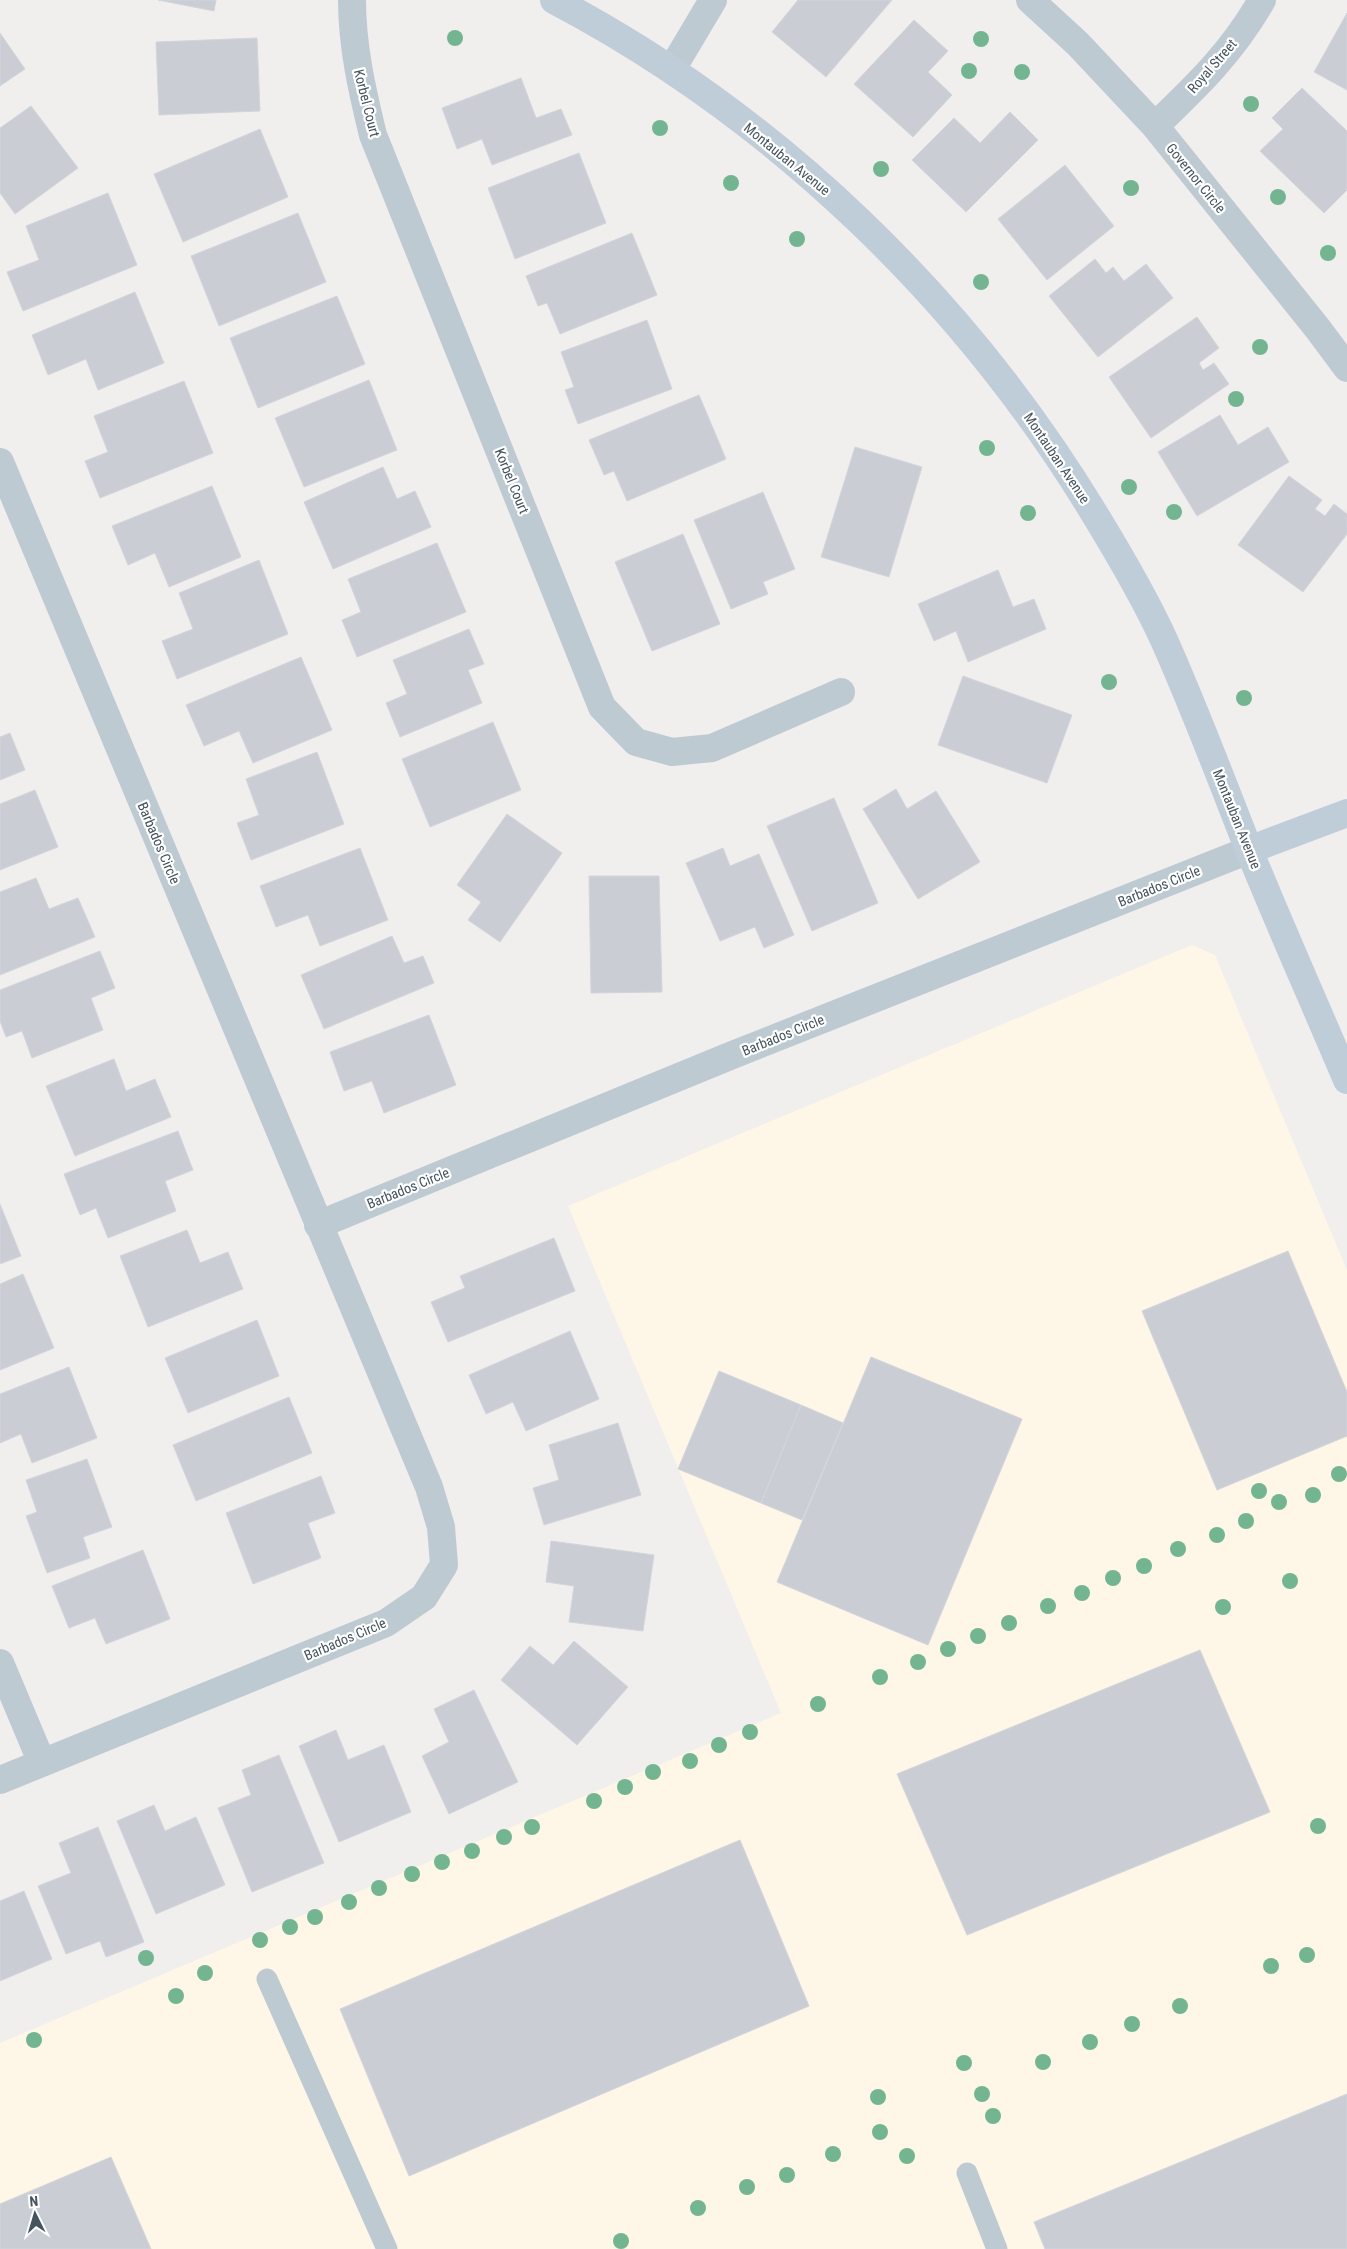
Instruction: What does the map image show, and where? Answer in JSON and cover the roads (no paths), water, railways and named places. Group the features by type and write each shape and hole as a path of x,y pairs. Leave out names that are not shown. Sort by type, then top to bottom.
{"street":[{"name":"Korbel Court","path":"352,0 352,22 359,76 374,135 602,707 636,742 672,752 712,748 841,692"},
{"name":"Montauban Avenue","path":"554,0 589,18 672,69 789,158 856,216 938,301 1006,383 1070,474 1125,564 1163,639 1347,1080"},
{"path":"672,69 713,0"},
{"name":"Governor Circle","path":"1030,0 1078,44 1155,126 1347,368"},
{"name":"Royal Street","path":"1155,126 1206,78 1248,24 1262,0"},
{"name":"Barbados Circle","path":"0,462 429,1487 442,1527 444,1565 424,1597 386,1623 0,1780"},
{"path":"1250,850 1347,813"},
{"name":"Barbados Circle","path":"318,1225 730,1056 1250,850"},
{"path":"0,1663 42,1763"}],"lane":[{"path":"267,1979 387,2249"},
{"path":"967,2173 998,2249"}]}
